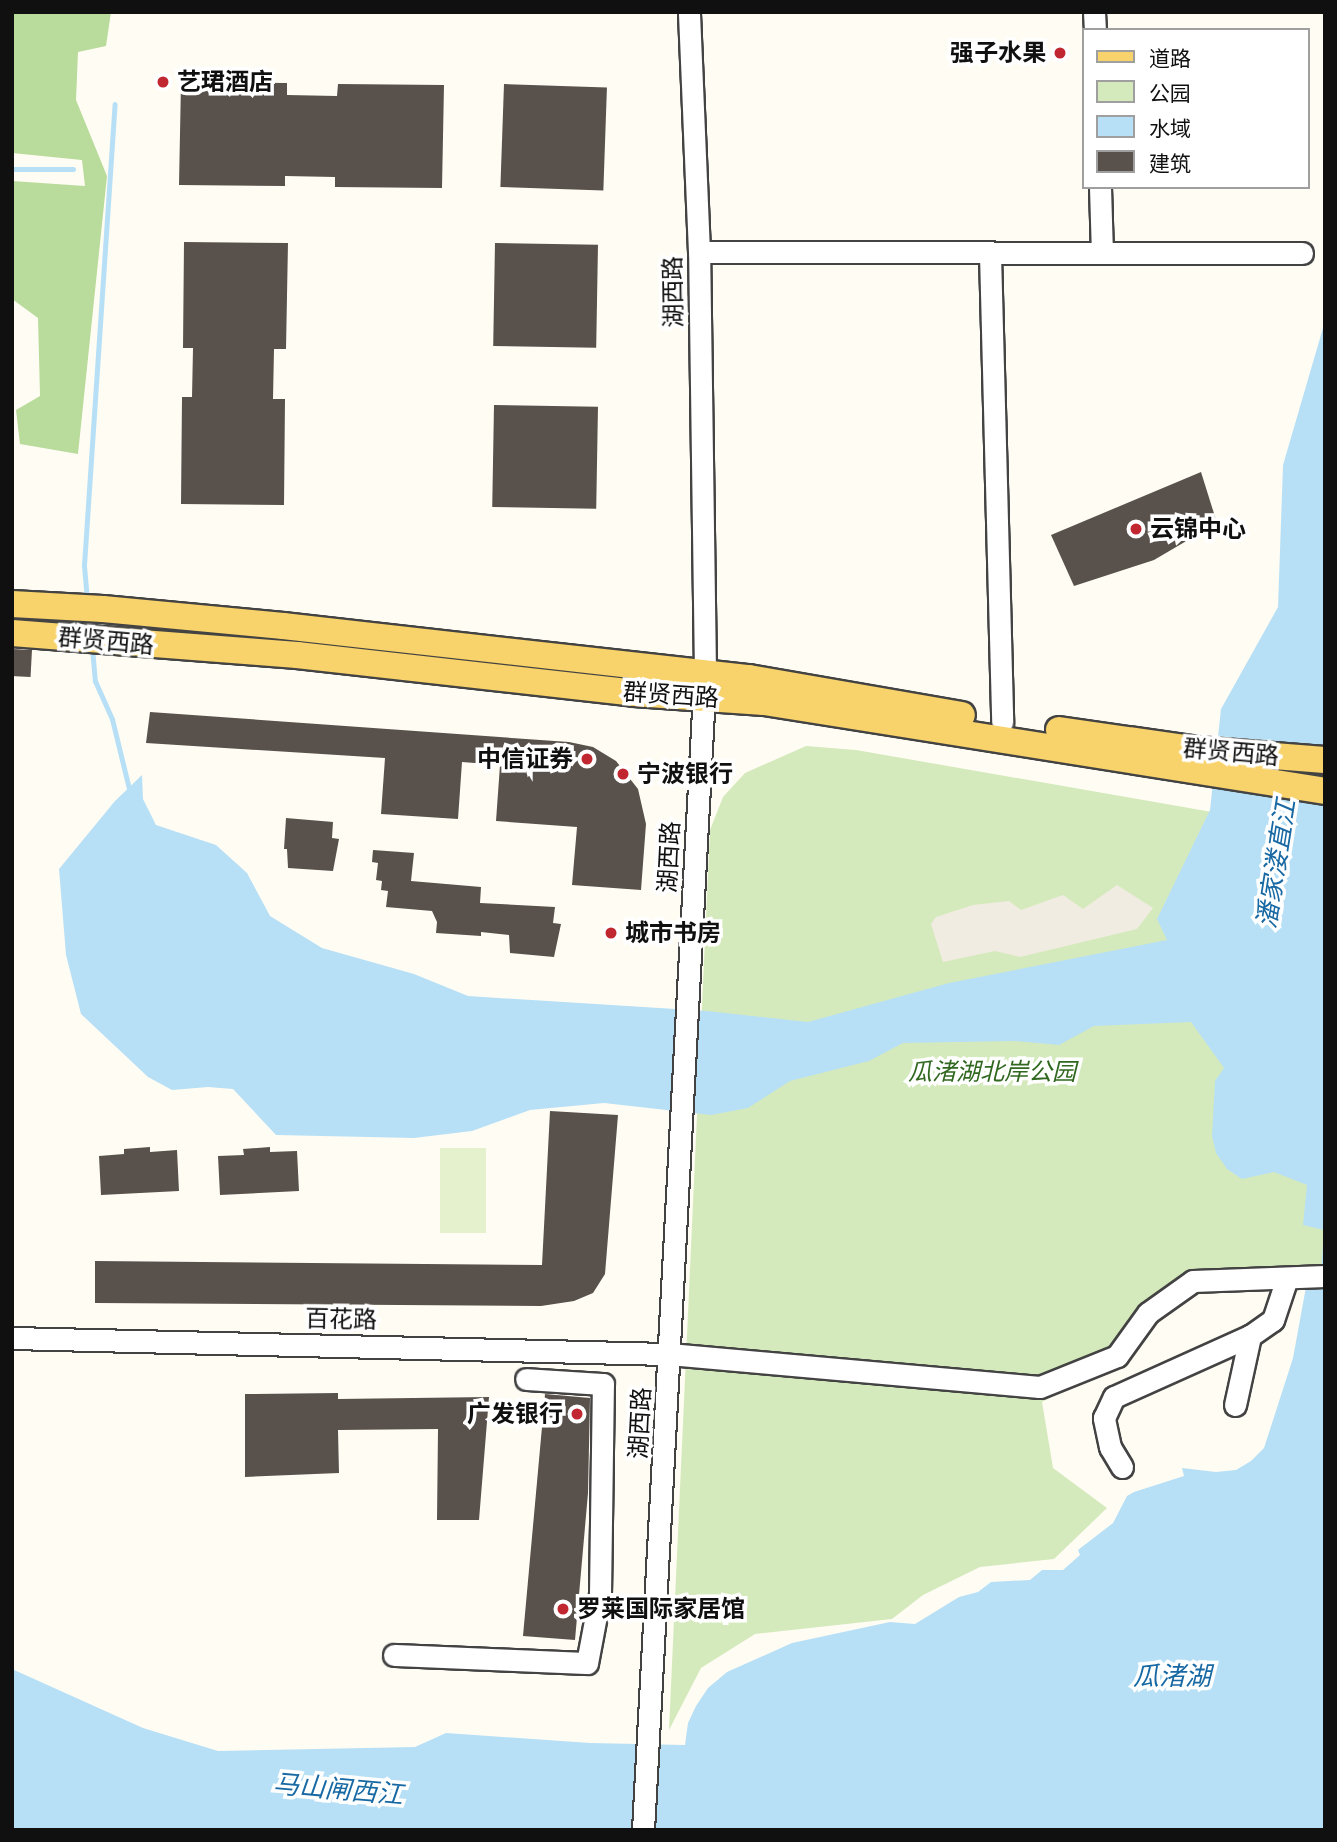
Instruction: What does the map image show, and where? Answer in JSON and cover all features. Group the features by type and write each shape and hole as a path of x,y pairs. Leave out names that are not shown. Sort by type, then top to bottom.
{"main road":[{"name":"群贤西路","path":"12,604 103,609 1002,722 1193,760 1325,791"},
{"name":"群贤西路","path":"12,633 297,655 634,694 705,686 764,702 1193,760 1325,760"}],"street":[{"name":"湖西路","path":"643,1830 705,686 699,252 689,12"},
{"path":"1100,189 1102,253"},
{"path":"699,252 1302,253"},
{"path":"990,254 1002,722"},
{"name":"百花路","path":"12,1338 669,1354 1040,1387 1117,1356 1148,1313 1193,1281 1321,1277"},
{"path":"1122,1468 1110,1447 1104,1418 1114,1397 1250,1336 1273,1320 1287,1278"},
{"path":"1235,1405 1250,1336"},
{"path":"394,1655 587,1663 600,1594 603,1384 526,1379"}],"green space":[{"path":"12,12 111,12 106,46 78,52 76,100 107,176 78,454 20,444 16,410 40,396 38,318 12,299 12,181 85,186 82,160 12,153"},
{"name":"瓜渚湖北岸公园","path":"806,746 856,750 1212,812 1325,819 1325,1284 1192,1287 1156,1323 1136,1352 1042,1402 1053,1468 1107,1508 1054,1559 980,1567 923,1595 892,1619 755,1634 701,1668 669,1730 710,830 723,797 745,773"},
{"path":"440,1148 486,1148 486,1233 440,1233"}],"shaded area":[{"path":"1117,885 1153,908 1137,929 1020,957 995,951 943,962 931,924 936,917 973,905 1009,901 1021,910 1063,895 1083,909"}],"water":[{"path":"1325,321 1325,1830 12,1828 12,1669 143,1728 218,1751 415,1747 446,1733 590,1743 685,1745 688,1723 696,1706 708,1688 727,1672 792,1643 890,1622 915,1624 959,1597 978,1592 991,1582 1030,1580 1042,1570 1063,1570 1080,1555 1078,1550 1113,1523 1127,1496 1184,1476 1182,1468 1216,1472 1236,1470 1251,1461 1264,1448 1293,1358 1306,1287 1320,1287 1324,1230 1303,1225 1307,1185 1274,1172 1242,1179 1227,1169 1216,1153 1212,1136 1215,1081 1224,1068 1191,1022 1094,1026 1059,1045 1015,1041 903,1043 869,1061 790,1081 748,1108 711,1115 604,1103 530,1110 472,1131 414,1138 276,1135 233,1089 208,1087 172,1090 148,1077 81,1014 66,955 59,869 115,801 142,775 143,799 156,825 216,845 247,873 270,916 322,948 414,974 468,996 707,1011 808,1022 949,983 1167,940 1157,919 1210,810 1221,709 1278,607 1283,465"}],"building":[{"path":"181,82 287,83 287,95 337,96 338,84 444,85 442,188 335,187 335,177 285,176 285,186 179,185"},
{"path":"504,84 607,88 603,191 500,187"},
{"path":"184,242 288,243 286,349 274,349 273,399 285,399 284,505 181,504 182,397 192,397 193,348 183,348"},
{"path":"495,243 598,245 596,348 493,346"},
{"path":"494,405 598,407 596,509 492,507"},
{"name":"云锦中心","path":"1201,472 1217,523 1154,560 1074,586 1051,535"},
{"path":"12,649 32,650 31,677 12,676"},
{"path":"150,712 569,742 593,747 616,761 638,789 646,824 641,890 572,885 577,827 496,821 500,765 462,762 458,819 381,814 385,758 146,743"},
{"path":"286,818 333,822 332,838 339,839 333,871 288,868 287,849 284,849"},
{"path":"373,850 414,853 411,881 481,887 480,903 555,907 553,923 561,924 554,957 510,953 509,935 481,932 481,936 436,933 437,922 432,911 386,907 388,891 381,890 382,881 376,880 378,863 372,862"},
{"path":"550,1111 618,1115 605,1274 593,1293 574,1301 541,1306 95,1303 95,1261 542,1265"},
{"path":"150,1147 150,1152 177,1150 179,1191 101,1195 99,1156 124,1154 124,1149"},
{"path":"270,1147 270,1152 297,1151 299,1191 220,1195 218,1156 244,1155 243,1149"},
{"path":"338,1393 338,1399 489,1397 479,1520 437,1520 438,1429 338,1430 339,1473 245,1477 245,1394"},
{"path":"545,1394 590,1398 588,1493 575,1640 523,1636"}],"waterway":[{"path":"87,600 84,565 115,104"},
{"path":"12,169 73,169"},
{"path":"92,648 95,681 112,719 130,793"}],"place":[{"name":"强子水果","path":"1060,53"},
{"name":"艺珺酒店","path":"163,82"},
{"name":"云锦中心","path":"1136,529"},
{"name":"中信证券","path":"587,759"},
{"name":"宁波银行","path":"623,774"},
{"name":"城市书房","path":"611,933"},
{"name":"广发银行","path":"577,1414"},
{"name":"罗莱国际家居馆","path":"563,1609"}],"water label":[{"name":"潘家溇直江","path":"1277,864"},
{"name":"瓜渚湖","path":"1172,1677"},
{"name":"马山闸西江","path":"338,1790"}]}
